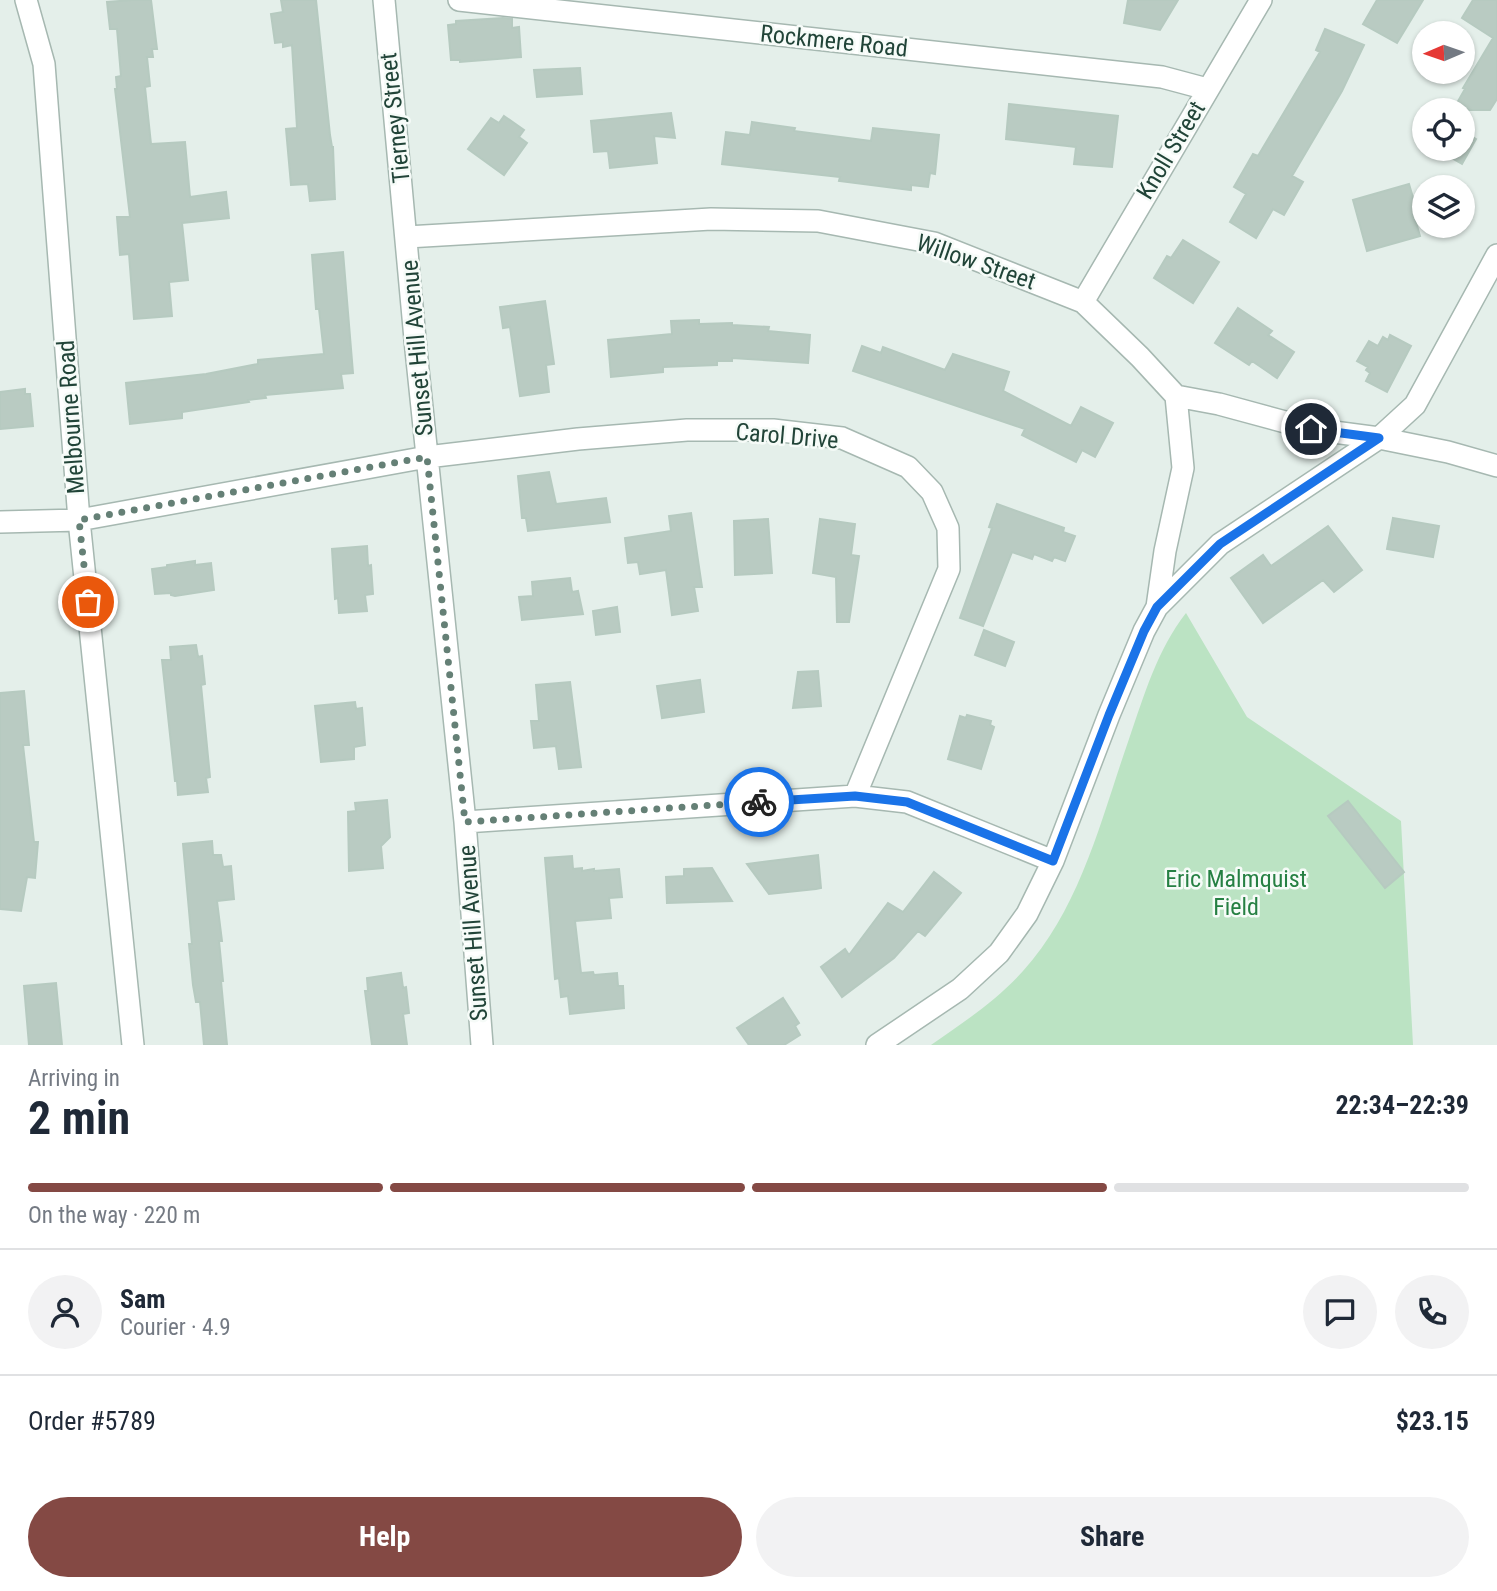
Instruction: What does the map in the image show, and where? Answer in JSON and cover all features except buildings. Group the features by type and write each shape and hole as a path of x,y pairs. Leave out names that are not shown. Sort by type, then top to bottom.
{"street":[{"name":"Melbourne Road","path":"26,0 44,64 79,520 133,1045"},
{"name":"Tierney Street","path":"384,0 407,237"},
{"name":"Rockmere Road","path":"459,0 1162,77 1207,89"},
{"name":"Knoll Street","path":"1083,302 1261,0"},
{"name":"Willow Street","path":"407,237 711,219 818,221 934,243 1083,302 1176,396"},
{"name":"Sunset Hill Avenue","path":"407,237 465,822 482,1045"},
{"path":"877,1045 960,989 999,953 1027,914 1053,861 1109,715 1144,631 1157,607 1220,544 1379,438 1415,405 1497,255"},
{"path":"1157,607 1165,551 1183,468 1176,396 1219,404 1311,429 1379,438 1497,466"},
{"name":"Carol Drive","path":"0,522 79,520 427,457 578,439 687,430 773,430 842,438 908,467 932,492 948,528 949,569 855,796"},
{"path":"465,822 855,796 907,802 1053,861"}],"green space":[{"name":"Eric Malmquist Field","path":"1186,613 1247,717 1401,821 1413,1045 931,1045 979,1011 1013,982 1043,946 1060,919 1087,861 1152,674 1167,642"}],"way so far":[{"path":"88,602 79,520 427,457 465,822 759,802"}],"route":[{"path":"759,802 855,796 907,802 1053,861 1109,715 1144,631 1157,607 1220,544 1379,438 1311,429"}]}
